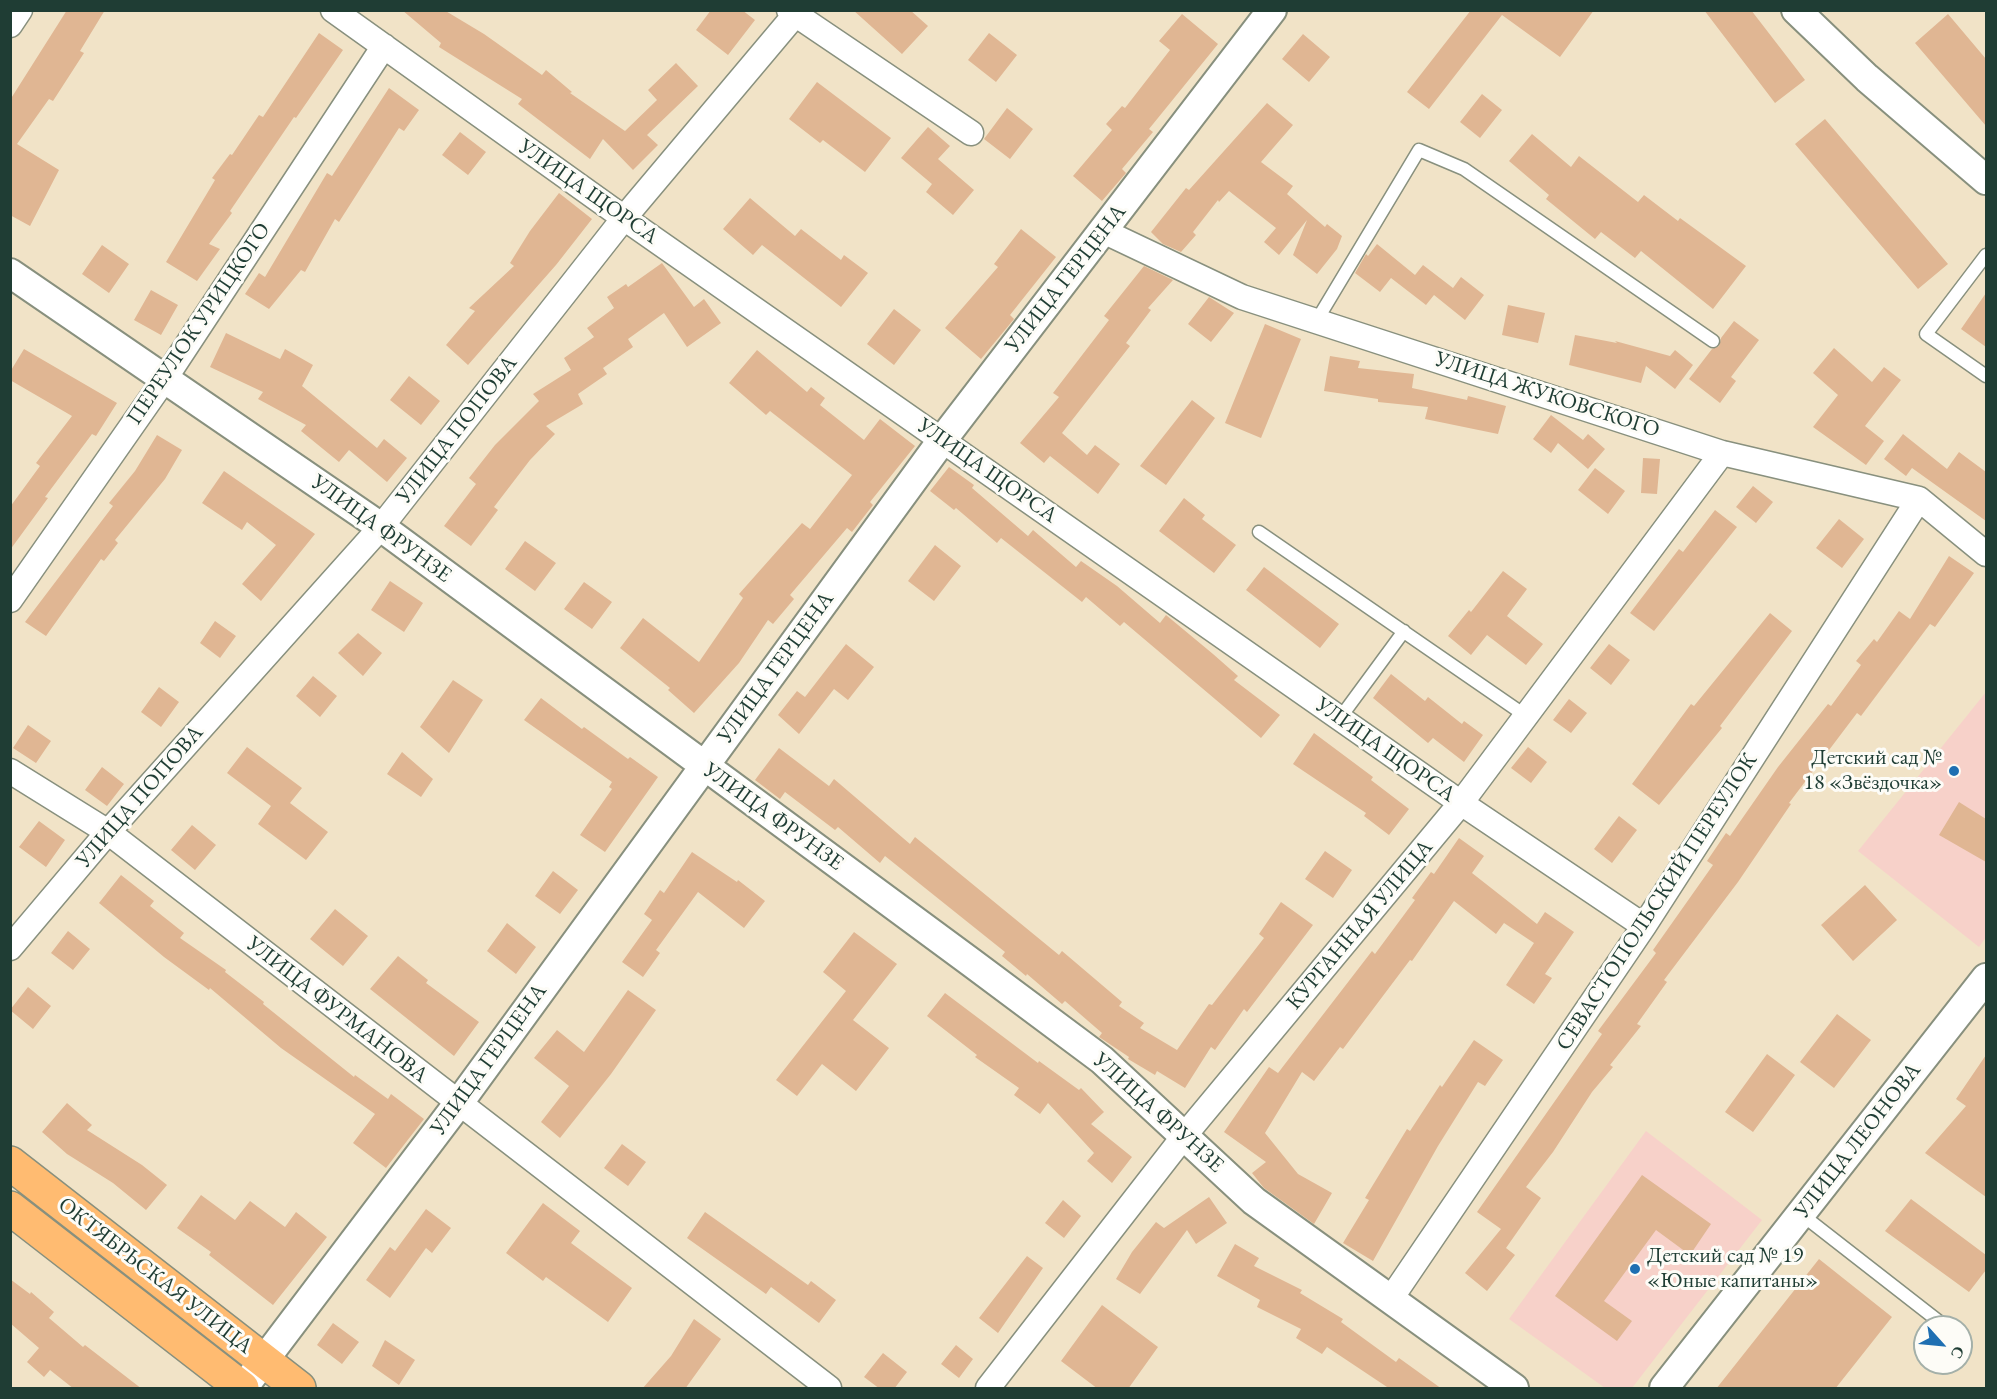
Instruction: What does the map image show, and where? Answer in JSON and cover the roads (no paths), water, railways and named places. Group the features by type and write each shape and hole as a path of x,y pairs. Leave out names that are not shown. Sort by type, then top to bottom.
{"main road":[{"name":"ОКТЯБРЬСКАЯ УЛИЦА","path":"10,1163 299,1389"},
{"name":"ОКТЯБРЬСКАЯ УЛИЦА","path":"10,1208 243,1389"}],"street":[{"path":"10,25 20,10"},
{"name":"УЛИЦА ЩОРСА","path":"333,10 624,218 1461,803 1644,926"},
{"name":"УЛИЦА ГЕРЦЕНА","path":"243,1389 458,1104 943,439 1272,10"},
{"path":"1796,10 1867,78 1986,180"},
{"path":"794,12 971,133"},
{"name":"УЛИЦА ПОПОВА","path":"10,948 108,832 381,527 624,218 794,12"},
{"name":"ПЕРЕУЛОК УРИЦКОГО","path":"10,600 166,377 384,46"},
{"name":"УЛИЦА ЖУКОВСКОГО","path":"1103,231 1242,297 1722,453 1919,499 1986,554"},
{"name":"УЛИЦА ФРУНЗЕ","path":"10,273 166,377 381,527 1102,1060 1254,1201 1514,1389"},
{"name":"КУРГАННАЯ УЛИЦА","path":"988,1389 1184,1136 1461,803 1722,453"},
{"name":"СЕВАСТОПОЛЬСКИЙ ПЕРЕУЛОК","path":"1390,1300 1644,926 1919,499"},
{"name":"УЛИЦА ФУРМАНОВА","path":"10,771 108,832 829,1389"},
{"name":"УЛИЦА ЛЕОНОВА","path":"1664,1389 1986,978"}],"lane":[{"path":"1317,320 1419,150 1464,169 1713,341"},
{"path":"1986,255 1926,334 1986,376"},
{"path":"1259,532 1526,716"},
{"path":"1340,718 1404,631"},
{"path":"1801,1214 1931,1315"}],"place":[{"name":"Детский сад № 18 «Звёздочка»","path":"1954,771"},
{"name":"Детский сад № 19 «Юные капитаны»","path":"1635,1269"}]}
